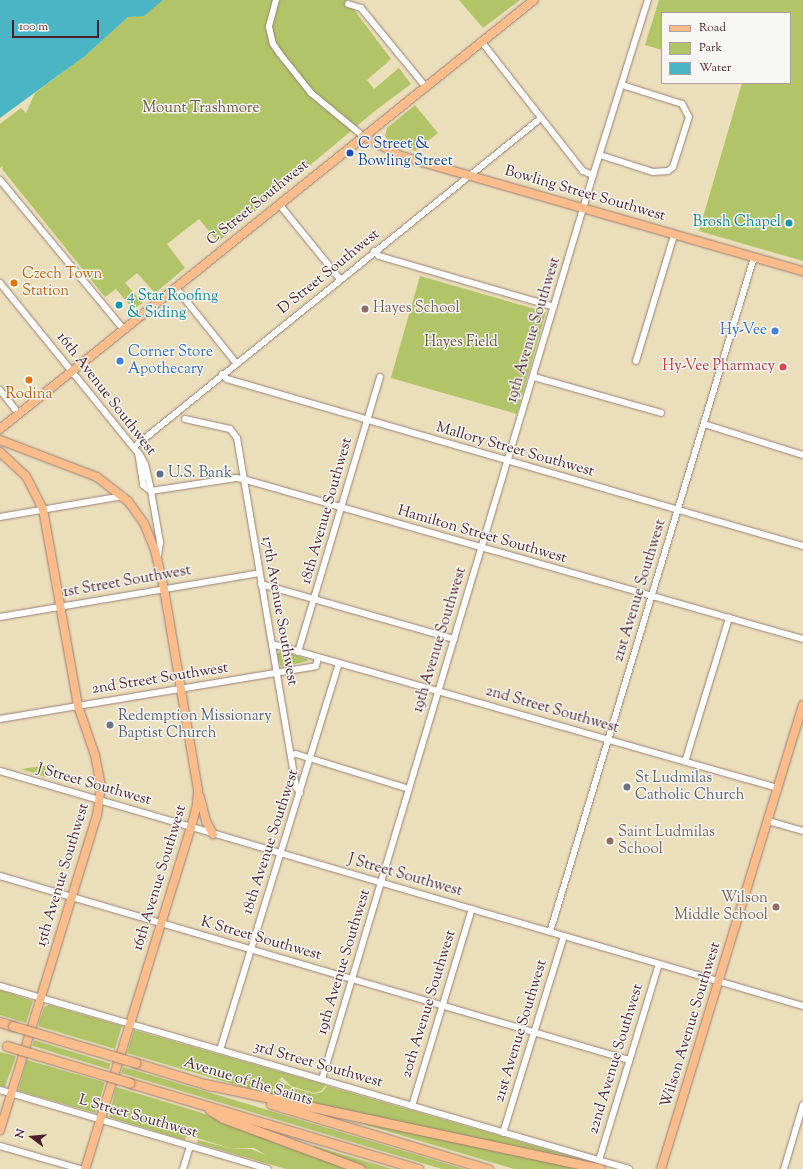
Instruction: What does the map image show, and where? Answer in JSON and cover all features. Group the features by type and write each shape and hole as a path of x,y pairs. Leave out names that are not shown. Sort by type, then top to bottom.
{"highway":[{"name":"Avenue of the Saints","path":"0,1022 488,1169"},
{"path":"3,1045 418,1169"},
{"path":"205,1084 600,1165"},
{"path":"200,1104 222,1118 360,1169"}],"main road":[{"name":"C Street Southwest","path":"0,429 481,40 534,0"},
{"name":"Bowling Street Southwest","path":"363,136 393,153 803,271"},
{"name":"16th Avenue Southwest","path":"0,440 87,472 107,483 123,496 144,522 157,559 164,589 198,789 197,805 191,827 85,1169"},
{"name":"15th Avenue Southwest","path":"0,452 26,476 44,509 78,706 101,776 100,801 0,1130"},
{"name":"Wilson Avenue Southwest","path":"662,1169 803,705"},
{"path":"198,789 206,821 213,834"}],"street":[{"path":"276,0 269,27 273,44 311,93 363,136"},
{"name":"19th Avenue Southwest","path":"322,1079 534,377 593,175 648,0"},
{"path":"348,4 361,8 425,86"},
{"path":"481,40 583,171 593,175"},
{"path":"600,155 653,172 668,171 673,167 689,116 682,104 622,85"},
{"name":"D Street Southwest","path":"136,449 222,374 468,175 541,118"},
{"path":"0,180 124,330"},
{"path":"279,204 340,279"},
{"path":"636,361 674,235"},
{"path":"374,252 379,256 554,307"},
{"name":"21st Avenue Southwest","path":"550,932 754,257"},
{"name":"16th Avenue Southwest","path":"0,283 136,449 145,464 160,542 157,559"},
{"path":"176,288 236,363"},
{"name":"Mallory Street Southwest","path":"222,374 227,380 803,546"},
{"name":"18th Avenue Southwest","path":"298,652 380,377"},
{"path":"534,377 661,413"},
{"path":"0,390 19,414"},
{"name":"17th Avenue Southwest","path":"185,419 230,429 235,433 296,787 300,793"},
{"path":"704,424 803,455"},
{"name":"Hamilton Street Southwest","path":"151,491 236,478 243,479 803,639"},
{"path":"0,517 123,496"},
{"name":"1st Street Southwest","path":"0,616 259,574"},
{"path":"261,584 315,598 454,639"},
{"path":"685,762 729,618"},
{"name":"2nd Street Southwest","path":"272,644 778,788"},
{"name":"2nd Street Southwest","path":"0,719 316,666 318,658"},
{"name":"18th Avenue Southwest","path":"220,1050 339,664"},
{"path":"291,755 296,754 310,761 409,789"},
{"name":"J Street Southwest","path":"0,771 803,1006"},
{"path":"768,821 803,831"},
{"name":"K Street Southwest","path":"0,876 629,1060"},
{"name":"20th Avenue Southwest","path":"412,1106 472,909"},
{"name":"21st Avenue Southwest","path":"503,1133 564,936"},
{"name":"22nd Avenue Southwest","path":"600,1165 629,1060 659,964"},
{"name":"3rd Street Southwest","path":"0,986 322,1079 503,1133 600,1165 629,1169"},
{"name":"L Street Southwest","path":"0,1090 268,1169"},
{"path":"784,1169 803,1105"},
{"path":"0,1146 80,1169"},
{"path":"183,1169 190,1146"}],"green space":[{"name":"Mount Trashmore","path":"163,0 347,0 391,59 367,80 374,89 399,68 411,84 376,110 218,242 199,219 167,244 185,268 155,293 137,273 125,283 143,303 133,309 116,289 105,297 2,169 3,166 0,168 0,124 21,108 26,113 35,93 85,56 128,17 138,16"},
{"path":"459,0 520,0 483,28"},
{"path":"659,0 803,0 803,261 699,231 742,84 791,84 791,12 661,12 661,50 645,45"},
{"path":"415,105 438,133 415,151 389,142 385,136 387,128"},
{"name":"Hayes Field","path":"420,276 546,312 517,414 391,378"},
{"path":"281,651 307,659 308,661 281,667 277,654"},
{"path":"50,765 46,777 21,769"},
{"path":"0,990 33,1001 26,1023 0,1015"},
{"path":"49,1005 122,1026 115,1049 38,1026 44,1007"},
{"path":"134,1030 326,1085 321,1091 314,1093 291,1086 282,1077 279,1080 293,1088 314,1094 322,1092 327,1086 601,1165 290,1100 233,1084 127,1053"},
{"path":"34,1040 111,1063 109,1069 32,1046"},
{"path":"0,1052 16,1056 5,1087 0,1086"},
{"path":"27,1060 105,1082 96,1113 18,1091"},
{"path":"123,1067 464,1169 442,1169 121,1073"},
{"path":"116,1087 199,1112 352,1169 286,1169 197,1143 198,1140 229,1148 251,1149 266,1155 254,1148 230,1148 187,1135 185,1140 109,1117"},
{"path":"350,1120 588,1169 514,1169"},
{"path":"314,1146 392,1169 367,1169 314,1149"}],"water":[{"path":"0,0 163,0 144,16 128,17 85,56 0,118"}],"place":[{"name":"C Street & Bowling Street","path":"350,153"},
{"name":"Brosh Chapel","path":"789,223"},
{"name":"Czech Town Station","path":"14,283"},
{"name":"4 Star Roofing & Siding","path":"119,305"},
{"name":"Hayes School","path":"365,309"},
{"name":"Hy-Vee","path":"775,331"},
{"name":"Corner Store Apothecary","path":"120,361"},
{"name":"Hy-Vee Pharmacy","path":"783,367"},
{"name":"Rodina","path":"29,380"},
{"name":"U.S. Bank","path":"160,474"},
{"name":"Redemption Missionary Baptist Church","path":"110,725"},
{"name":"St Ludmilas Catholic Church","path":"627,787"},
{"name":"Saint Ludmilas School","path":"610,841"},
{"name":"Wilson Middle School","path":"776,907"}]}
